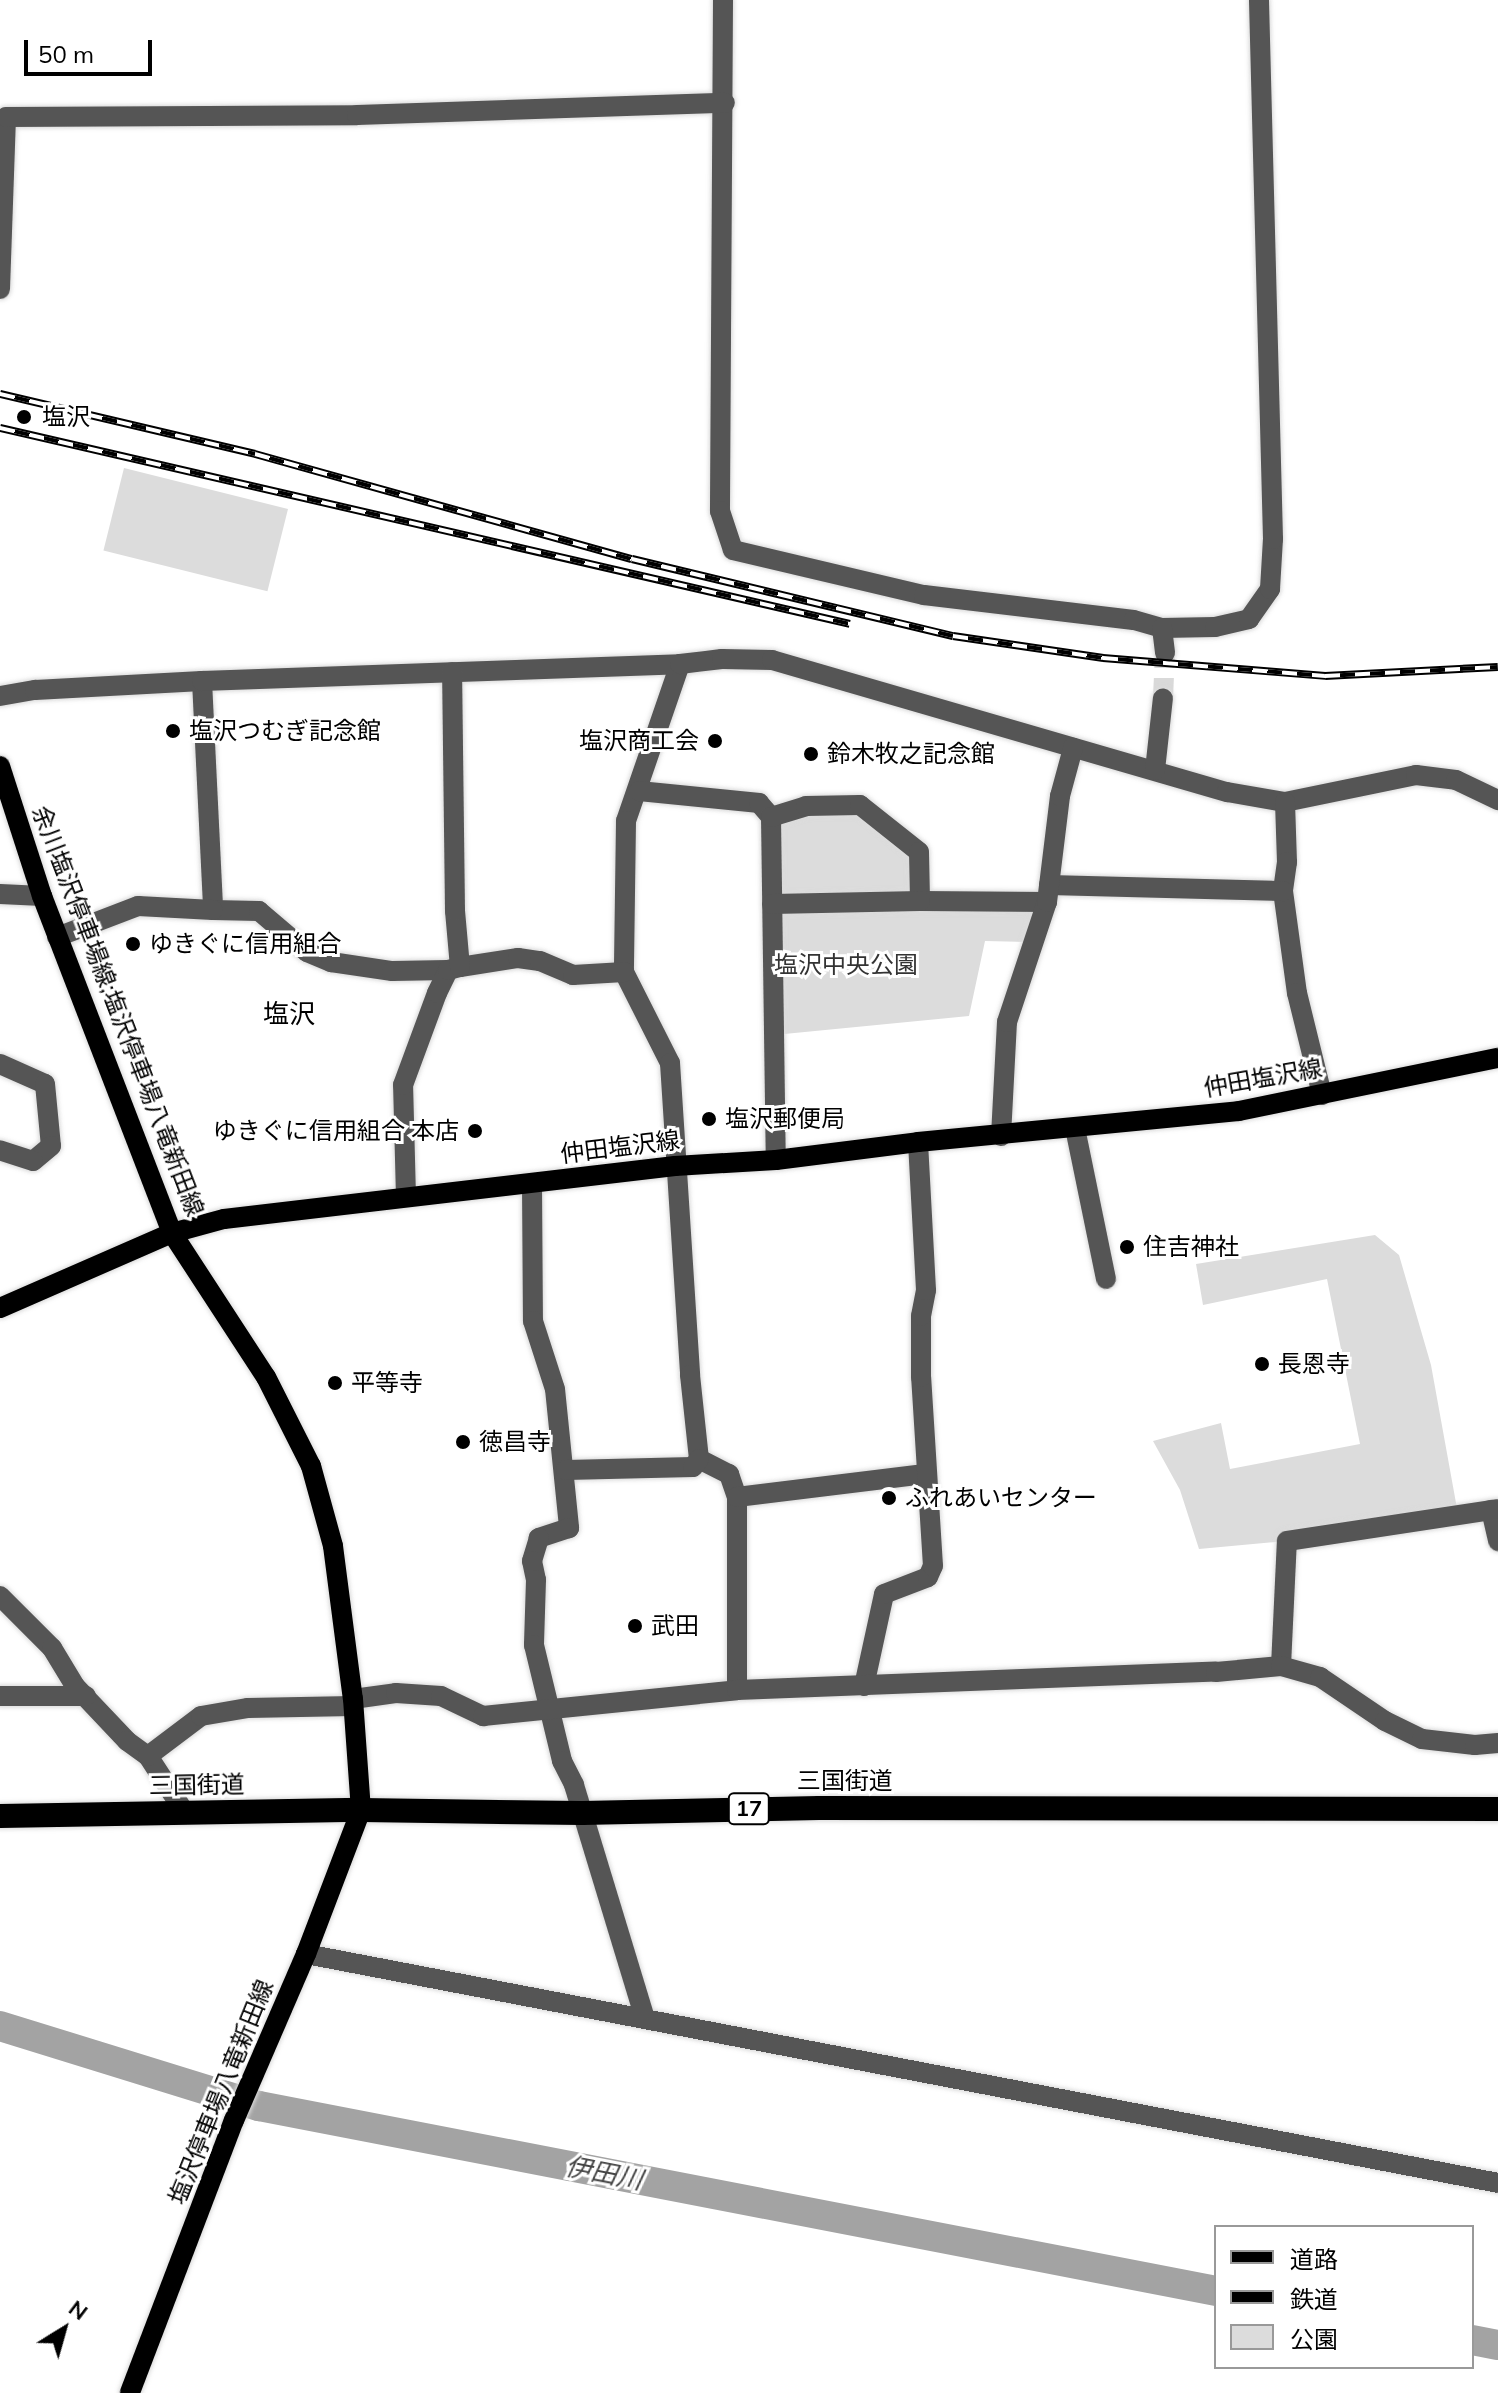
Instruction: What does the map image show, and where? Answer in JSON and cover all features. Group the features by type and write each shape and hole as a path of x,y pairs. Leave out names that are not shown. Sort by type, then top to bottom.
{"highway":[{"name":"三国街道","path":"0,1816 361,1810 582,1813 819,1808 1498,1809"}],"main road":[{"name":"余川塩沢停車場線;塩沢停車場八竜新田線","path":"0,766 57,937 172,1233 266,1377 311,1466 333,1546 353,1702 361,1810"},
{"name":"仲田塩沢線","path":"0,1308 172,1233 224,1219 675,1166 776,1160 918,1142 1239,1111 1498,1058"},
{"name":"塩沢停車場八竜新田線","path":"133,2391 234,2120 306,1954 361,1810"}],"street":[{"path":"723,0 725,103 720,511 733,550 924,595 1134,620 1162,628 1215,627 1249,619 1270,589 1273,539 1259,0"},
{"path":"0,289 6,117 357,115 725,103"},
{"path":"1162,628 1165,653"},
{"path":"0,696 35,690 202,681 680,664 722,659 772,660 1227,792 1285,802 1416,775 1456,780 1498,800"},
{"path":"566,1470 693,1467 699,1459 675,1166 670,1063 624,972 626,821 639,791 680,664"},
{"path":"406,1197 403,1085 412,1055 454,969 452,672"},
{"path":"202,681 213,910"},
{"path":"1155,770 1163,698"},
{"path":"1001,1136 1007,1022 1048,894 1060,796 1073,748"},
{"path":"639,791 759,803 771,817 776,1160"},
{"path":"1285,802 1287,862 1283,891 1297,993 1322,1095"},
{"path":"771,817 806,806 860,805 919,852 920,901"},
{"path":"772,904 1048,894 1283,891"},
{"path":"0,894 42,896"},
{"path":"57,937 138,906 259,911 307,952 331,962 392,971 454,969 518,958 540,961 573,975 624,972"},
{"path":"0,1064 45,1084 51,1146 33,1161 0,1150"},
{"path":"1075,1128 1106,1279"},
{"path":"864,1686 884,1594 928,1577 933,1566 921,1377 921,1316 926,1290 918,1142"},
{"path":"532,1184 533,1321 555,1389 566,1470 569,1528 539,1538 532,1561 536,1580 534,1645 547,1707 645,2018"},
{"path":"699,1459 729,1474 737,1497 737,1690"},
{"path":"737,1497 925,1474"},
{"path":"1281,1666 1287,1541 1495,1509 1498,1541"},
{"path":"0,1596 52,1648 75,1686 127,1741 148,1756 185,1813"},
{"path":"148,1756 201,1716 248,1708 353,1702 396,1693 441,1696 483,1716 547,1707 737,1690 1216,1672 1281,1666 1320,1677 1385,1721 1422,1739 1475,1745 1498,1743"},
{"path":"0,1696 86,1696"},
{"path":"306,1954 1498,2183"}],"green space":[{"path":"124,468 288,509 267,591 103,550"},
{"name":"塩沢中央公園","path":"860,805 919,852 920,901 1047,902 1034,942 985,941 969,1016 774,1035 771,817"},
{"path":"1375,1235 1399,1255 1431,1365 1458,1514 1287,1541 1199,1549 1180,1490 1153,1441 1221,1423 1230,1469 1360,1444 1327,1279 1203,1305 1196,1264"}],"waterway":[{"name":"伊田川","path":"0,2026 259,2106 1214,2291"},
{"name":"伊田川","path":"1474,2340 1498,2345"}],"tunnel":[{"path":"1163,698 1165,653"}],"railway":[{"path":"0,394 255,454 632,559 953,636 1103,658 1325,676 1498,667"},
{"path":"0,428 850,624"}],"place":[{"name":"塩沢","path":"24,417"},
{"name":"塩沢つむぎ記念館","path":"173,731"},
{"name":"塩沢商工会","path":"715,741"},
{"name":"鈴木牧之記念館","path":"811,754"},
{"name":"ゆきぐに信用組合","path":"133,944"},
{"name":"塩沢郵便局","path":"709,1119"},
{"name":"ゆきぐに信用組合 本店","path":"475,1131"},
{"name":"住吉神社","path":"1127,1247"},
{"name":"長恩寺","path":"1262,1364"},
{"name":"平等寺","path":"335,1383"},
{"name":"徳昌寺","path":"463,1442"},
{"name":"ふれあいセンター","path":"889,1498"},
{"name":"武田","path":"635,1626"}],"district":[{"name":"塩沢","path":"289,1014"}]}
